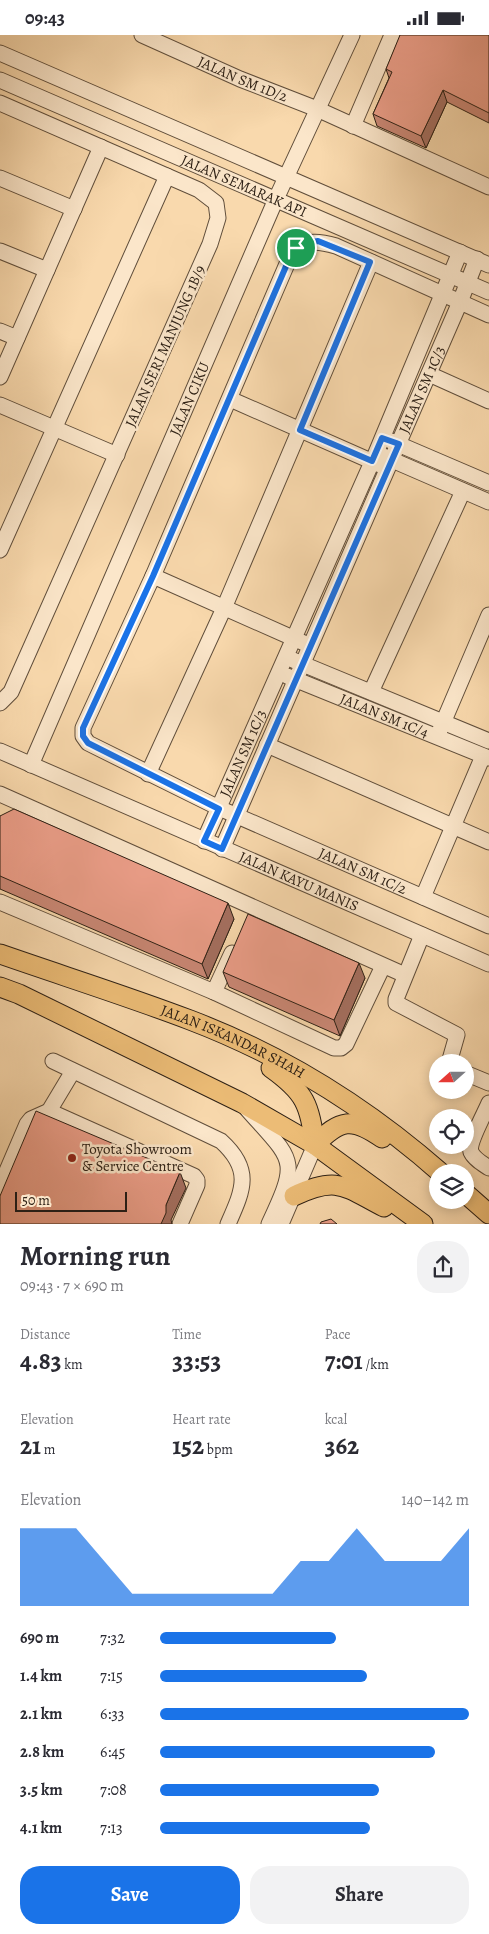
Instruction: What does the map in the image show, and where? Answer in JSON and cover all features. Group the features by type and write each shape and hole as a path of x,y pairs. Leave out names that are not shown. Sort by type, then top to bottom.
{"main road":[{"name":"JALAN ISKANDAR SHAH","path":"0,954 190,1020 243,1043 351,1103 412,1147 431,1164"},
{"path":"0,987 19,994 242,1103 315,1145 423,1224"},
{"path":"190,1020 267,1065 298,1089 311,1116 315,1145"},
{"path":"315,1145 330,1129 351,1123 365,1126 429,1172"},
{"path":"294,1195 313,1187 330,1183 341,1186 416,1224"},
{"path":"474,1201 489,1215"},
{"path":"474,1205 489,1215"}],"street":[{"name":"JALAN SM 1D/2","path":"142,35 240,79 318,109 487,181"},
{"name":"JALAN CIKU","path":"31,765 276,199 352,35"},
{"path":"352,125 392,35"},
{"name":"JALAN SEMARAK API","path":"0,53 286,179 483,262"},
{"name":"JALAN SEMARAK API","path":"0,80 489,292"},
{"name":"JALAN SERI MANJUNG 1B/9","path":"0,103 199,190 216,203 218,218 210,244 12,692 1,703"},
{"path":"0,377 101,147"},
{"path":"0,550 167,176"},
{"path":"0,178 74,209"},
{"name":"JALAN SM 1C/2","path":"489,315 318,241 307,242 296,248 290,257 153,576 83,728 83,736 88,743 219,809 237,815 489,926"},
{"path":"0,251 47,270"},
{"name":"JALAN SM 1C/3","path":"204,841 374,457 460,252"},
{"path":"148,774 224,608 370,262"},
{"name":"JALAN SM 1C/3","path":"222,849 468,283 483,262"},
{"path":"0,331 17,338"},
{"path":"429,374 489,401"},
{"path":"230,399 300,430 489,502"},
{"path":"0,405 116,455"},
{"path":"382,438 489,483"},
{"path":"371,692 463,491"},
{"path":"153,576 310,646"},
{"path":"437,736 488,619"},
{"name":"JALAN SM 1C/4","path":"287,657 489,741"},
{"name":"JALAN SM 1C/4","path":"280,673 486,757"},
{"path":"267,745 489,842"},
{"name":"JALAN KAYU MANIS","path":"0,751 489,964"},
{"path":"423,897 486,757"},
{"path":"0,795 406,975"},
{"path":"0,902 214,992 334,1048 341,1049 346,1044 383,966"},
{"path":"245,923 253,906"},
{"path":"422,935 396,1003 457,1035 452,1054"},
{"path":"214,992 237,941"},
{"path":"53,1061 221,1141 232,1151 242,1180 242,1191 228,1224"},
{"path":"0,1187 27,1124 31,1119 49,1111 74,1071"},
{"path":"474,1077 489,1083"},
{"path":"242,1103 282,1148 290,1172 285,1188 268,1224"},
{"path":"489,1103 471,1143 470,1151 475,1158 489,1168"},
{"path":"49,1111 194,1176 197,1180 197,1185 180,1224"},
{"path":"281,1224 315,1145"}],"building":[{"path":"400,35 489,35 489,113 443,90 421,136 373,114 392,72 386,69"},
{"path":"14,809 228,903 202,964 0,876 0,816"},
{"path":"248,914 359,963 334,1020 223,972"},
{"name":"Toyota Showroom & Service Centre","path":"36,1111 180,1172 166,1205 166,1213 161,1224 0,1224 0,1196"},
{"path":"331,1219 337,1224 320,1224 321,1222"}],"place":[{"name":"Toyota Showroom & Service Centre","path":"72,1158"}],"route":[{"path":"318,241 336,246 370,262 300,430 372,461 382,438 399,444 222,849 204,841 219,809 88,743 83,736 83,728 153,576 290,257 296,248 307,242 318,241"}]}
